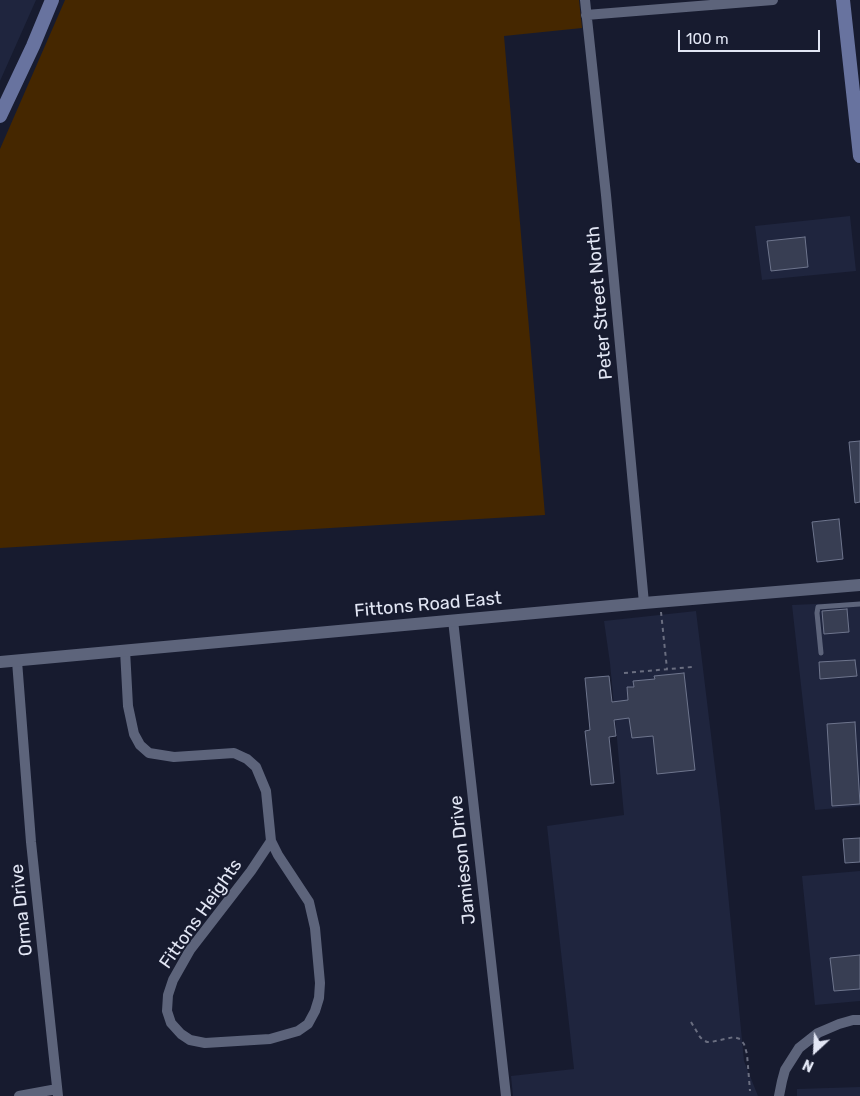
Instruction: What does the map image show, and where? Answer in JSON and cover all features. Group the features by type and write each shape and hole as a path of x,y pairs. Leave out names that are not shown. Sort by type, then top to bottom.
{"main road":[{"path":"0,116 52,0"},
{"path":"843,0 859,129 860,156"}],"street":[{"name":"Peter Street North","path":"585,0 606,194 644,602"},
{"path":"586,15 773,0"},
{"name":"Fittons Road East","path":"0,662 644,602 860,585"},
{"name":"Jamieson Drive","path":"453,620 506,1096"},
{"name":"Fittons Heights","path":"125,650 128,706 134,734 140,745 149,753 174,757 234,753 247,759 256,767 266,791 271,841 309,902 315,928 320,983 319,998 308,1024 298,1031 270,1038 205,1043 190,1040 181,1034 171,1023 166,1011 168,995 173,980 190,950 251,871 271,841"},
{"name":"Orma Drive","path":"17,661 31,842 58,1093"},
{"path":"779,1096 785,1070 799,1048 818,1033 839,1024 860,1020"},
{"path":"19,1096 58,1093"}],"lane":[{"path":"821,653 816,613 818,607 860,604"}],"path":[{"path":"661,607 667,669"},
{"path":"624,673 692,667"},
{"path":"690,1022 700,1037 707,1042 734,1037 740,1039 744,1044 747,1054 750,1091"}],"shaded area":[{"path":"0,0 36,0 0,81"},
{"path":"65,0 579,0 582,28 504,36 545,515 0,548 0,149"},
{"path":"850,216 856,271 762,280 755,226"},
{"path":"860,602 860,806 815,810 792,605"},
{"path":"696,611 720,809 744,1061 758,1096 513,1096 511,1076 574,1069 547,826 624,815 610,663 604,621"},
{"path":"860,871 860,1001 815,1005 802,876"},
{"path":"860,1087 860,1096 797,1096 797,1089"}],"building":[{"path":"805,237 808,267 771,271 767,241"},
{"path":"860,441 860,502 855,503 849,442"},
{"path":"839,519 843,559 817,562 812,522"},
{"path":"847,609 849,632 824,634 822,611"},
{"path":"855,660 857,676 820,679 819,662"},
{"path":"684,673 695,770 657,774 653,736 632,738 629,718 614,720 616,736 609,737 614,783 591,785 585,731 590,730 585,678 609,676 612,702 628,700 627,687 634,687 633,681 655,679 654,676"},
{"path":"855,722 860,804 832,806 827,724"},
{"path":"860,838 860,862 845,863 843,839"},
{"path":"860,955 860,989 834,991 830,958"}]}
